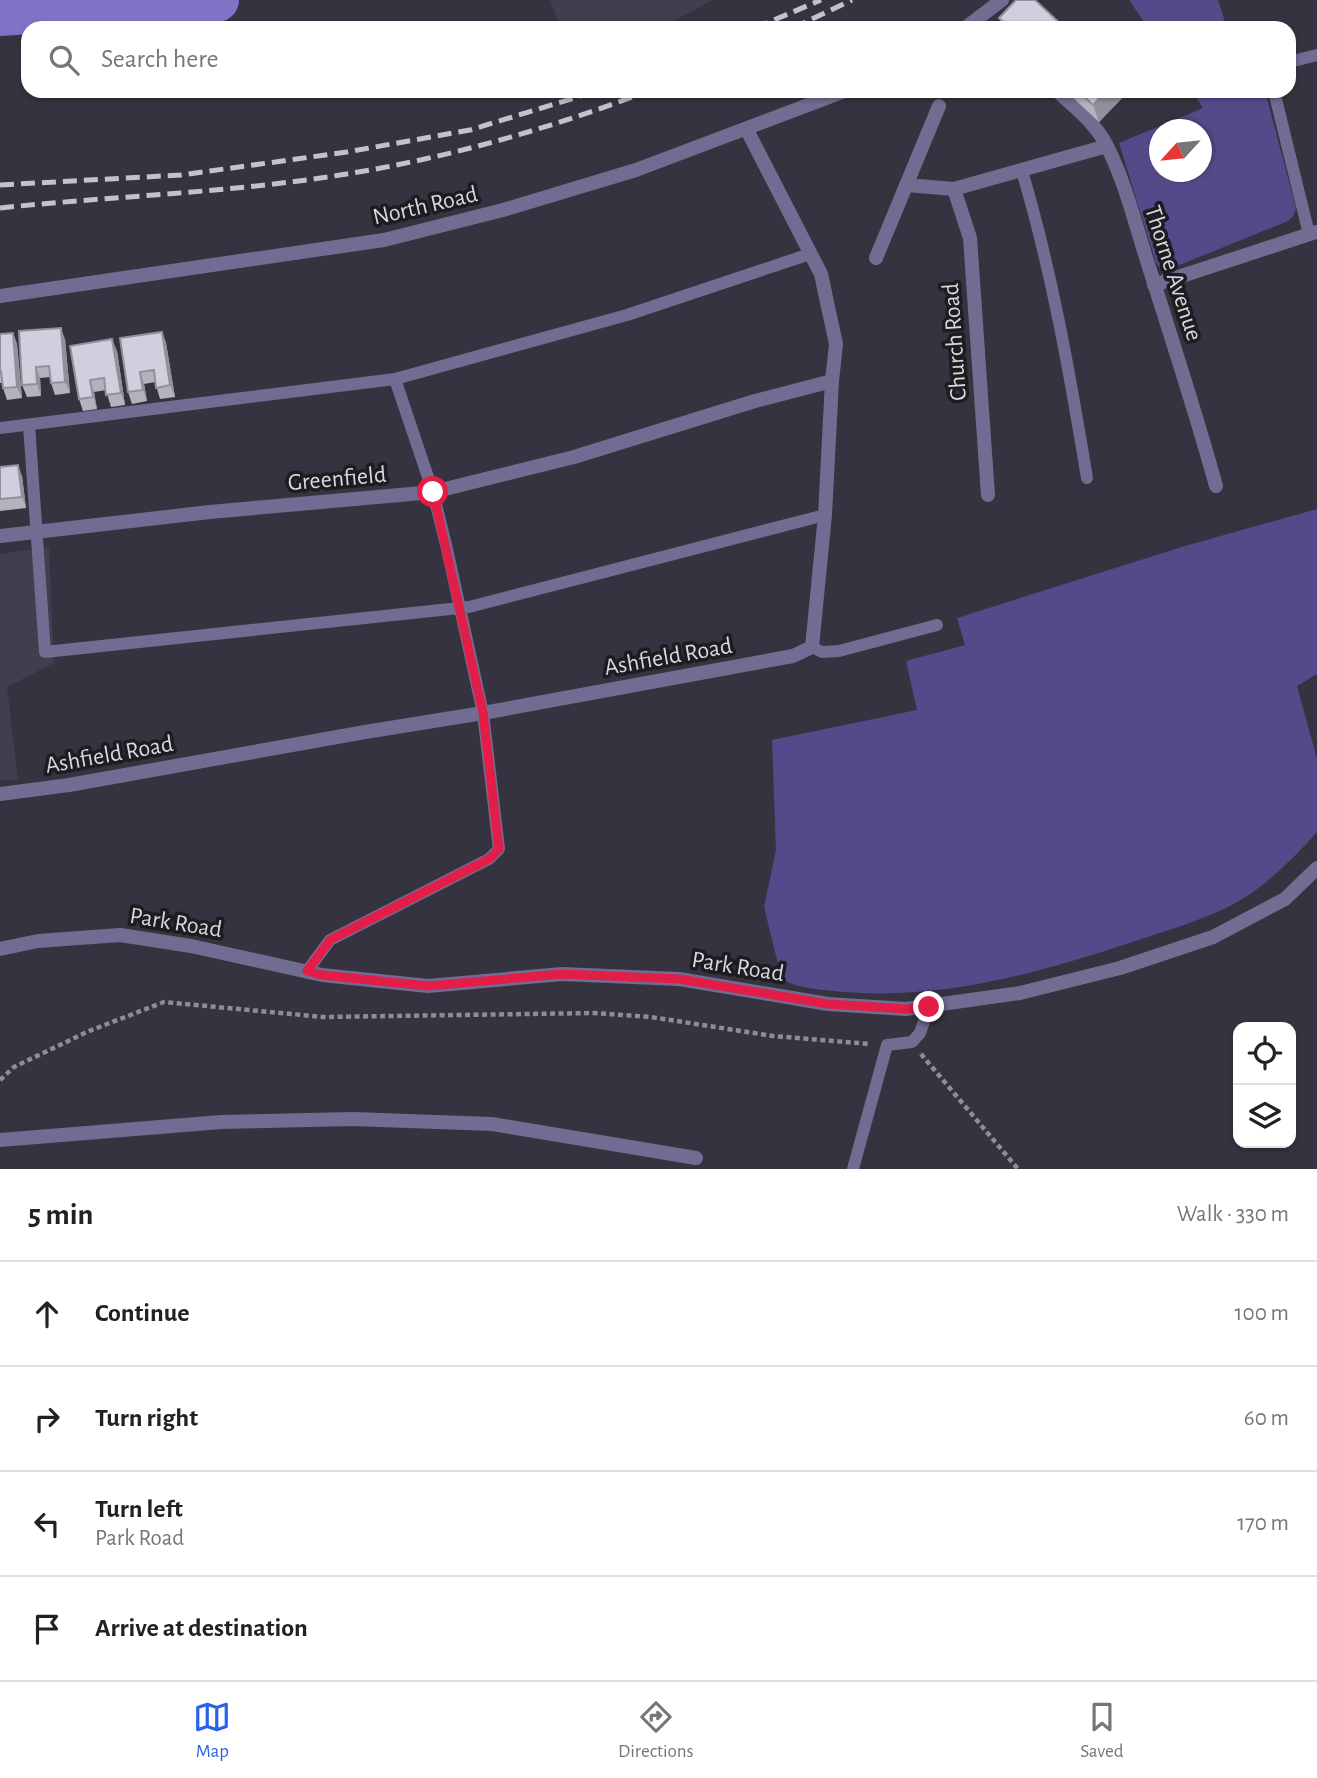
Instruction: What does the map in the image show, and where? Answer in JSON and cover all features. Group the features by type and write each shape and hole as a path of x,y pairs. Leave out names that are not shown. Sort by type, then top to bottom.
{"street":[{"path":"985,21 1002,0"},
{"name":"North Road","path":"0,296 384,240 530,202 636,170 827,98"},
{"name":"Thorne Avenue","path":"1065,98 1089,120 1107,146 1199,423 1216,486"},
{"path":"876,258 939,106"},
{"path":"747,130 821,274 836,344 825,515 812,647"},
{"path":"906,185 954,189 1107,146"},
{"name":"Church Road","path":"954,189 970,237 988,495"},
{"path":"1154,285 1315,232"},
{"name":"Greenfield","path":"0,536 210,512 433,492 573,457 755,401 832,382"},
{"name":"Ashfield Road","path":"0,794 69,785 483,713 793,656 812,647"},
{"name":"Park Road","path":"0,949 37,942 120,935 191,946 322,975 428,986 562,974 679,979 828,1004 906,1009 1020,993 1120,968 1213,937 1285,899 1317,868"},
{"path":"0,1140 220,1122 353,1119 492,1124 696,1158"}],"lane":[{"path":"1296,60 1317,55"},
{"path":"1276,98 1315,232"},
{"path":"1021,171 1037,222 1064,342 1087,478"},
{"path":"0,428 395,379 627,315 810,254"},
{"path":"307,971 330,940 489,859 499,849 483,713 460,608 433,492 395,379"},
{"path":"29,425 45,652 460,608 825,515"},
{"path":"812,647 822,652 839,651 937,625"},
{"path":"853,1169 887,1045 912,1042 920,1032 929,1007"}],"path":[{"path":"0,1080 14,1067 89,1031 164,1002 323,1017 594,1013 651,1017 773,1036 887,1045"},
{"path":"912,1042 939,1078 1018,1169"}],"shaded area":[{"path":"550,0 713,0 674,21 558,21"},
{"path":"1129,0 1218,0 1225,21 1143,21"},
{"path":"1197,98 1267,98 1296,208 1294,215 1288,221 1182,264 1161,269 1156,263 1119,143 1149,130 1149,182 1212,182 1212,119 1177,119 1203,108"},
{"path":"1317,509 1317,674 1297,686 1317,759 1317,832 1278,872 1244,898 1195,921 1062,964 990,982 918,992 882,993 820,990 782,980 764,907 776,850 772,740 917,710 906,661 965,645 957,618 1185,546"},
{"path":"49,547 54,663 7,687 18,779 0,781 0,554"}],"building":[{"path":"1016,0 1035,0 1058,21 1002,21 999,18"},
{"path":"1086,98 1100,98 1093,105"},
{"path":"61,328 65,382 51,383 49,366 36,367 37,384 22,385 19,331"},
{"path":"162,332 170,385 156,388 154,370 140,372 143,390 128,392 120,338"},
{"path":"13,333 17,387 3,388 0,334"},
{"path":"112,339 121,393 106,395 104,378 90,380 93,397 79,399 70,346"},
{"path":"18,465 22,497 0,499 0,467"}],"waterway":[{"path":"0,14 217,0"}],"railway":[{"path":"772,21 821,0"},
{"path":"808,21 852,0"},
{"path":"0,185 181,175 347,152 470,130 574,98"},
{"path":"0,208 256,186 379,168 496,141 629,98"}],"route":[{"path":"433,492 483,713 499,849 489,859 330,940 307,971 322,975 428,986 562,974 679,979 828,1004 906,1009 929,1007"}]}
